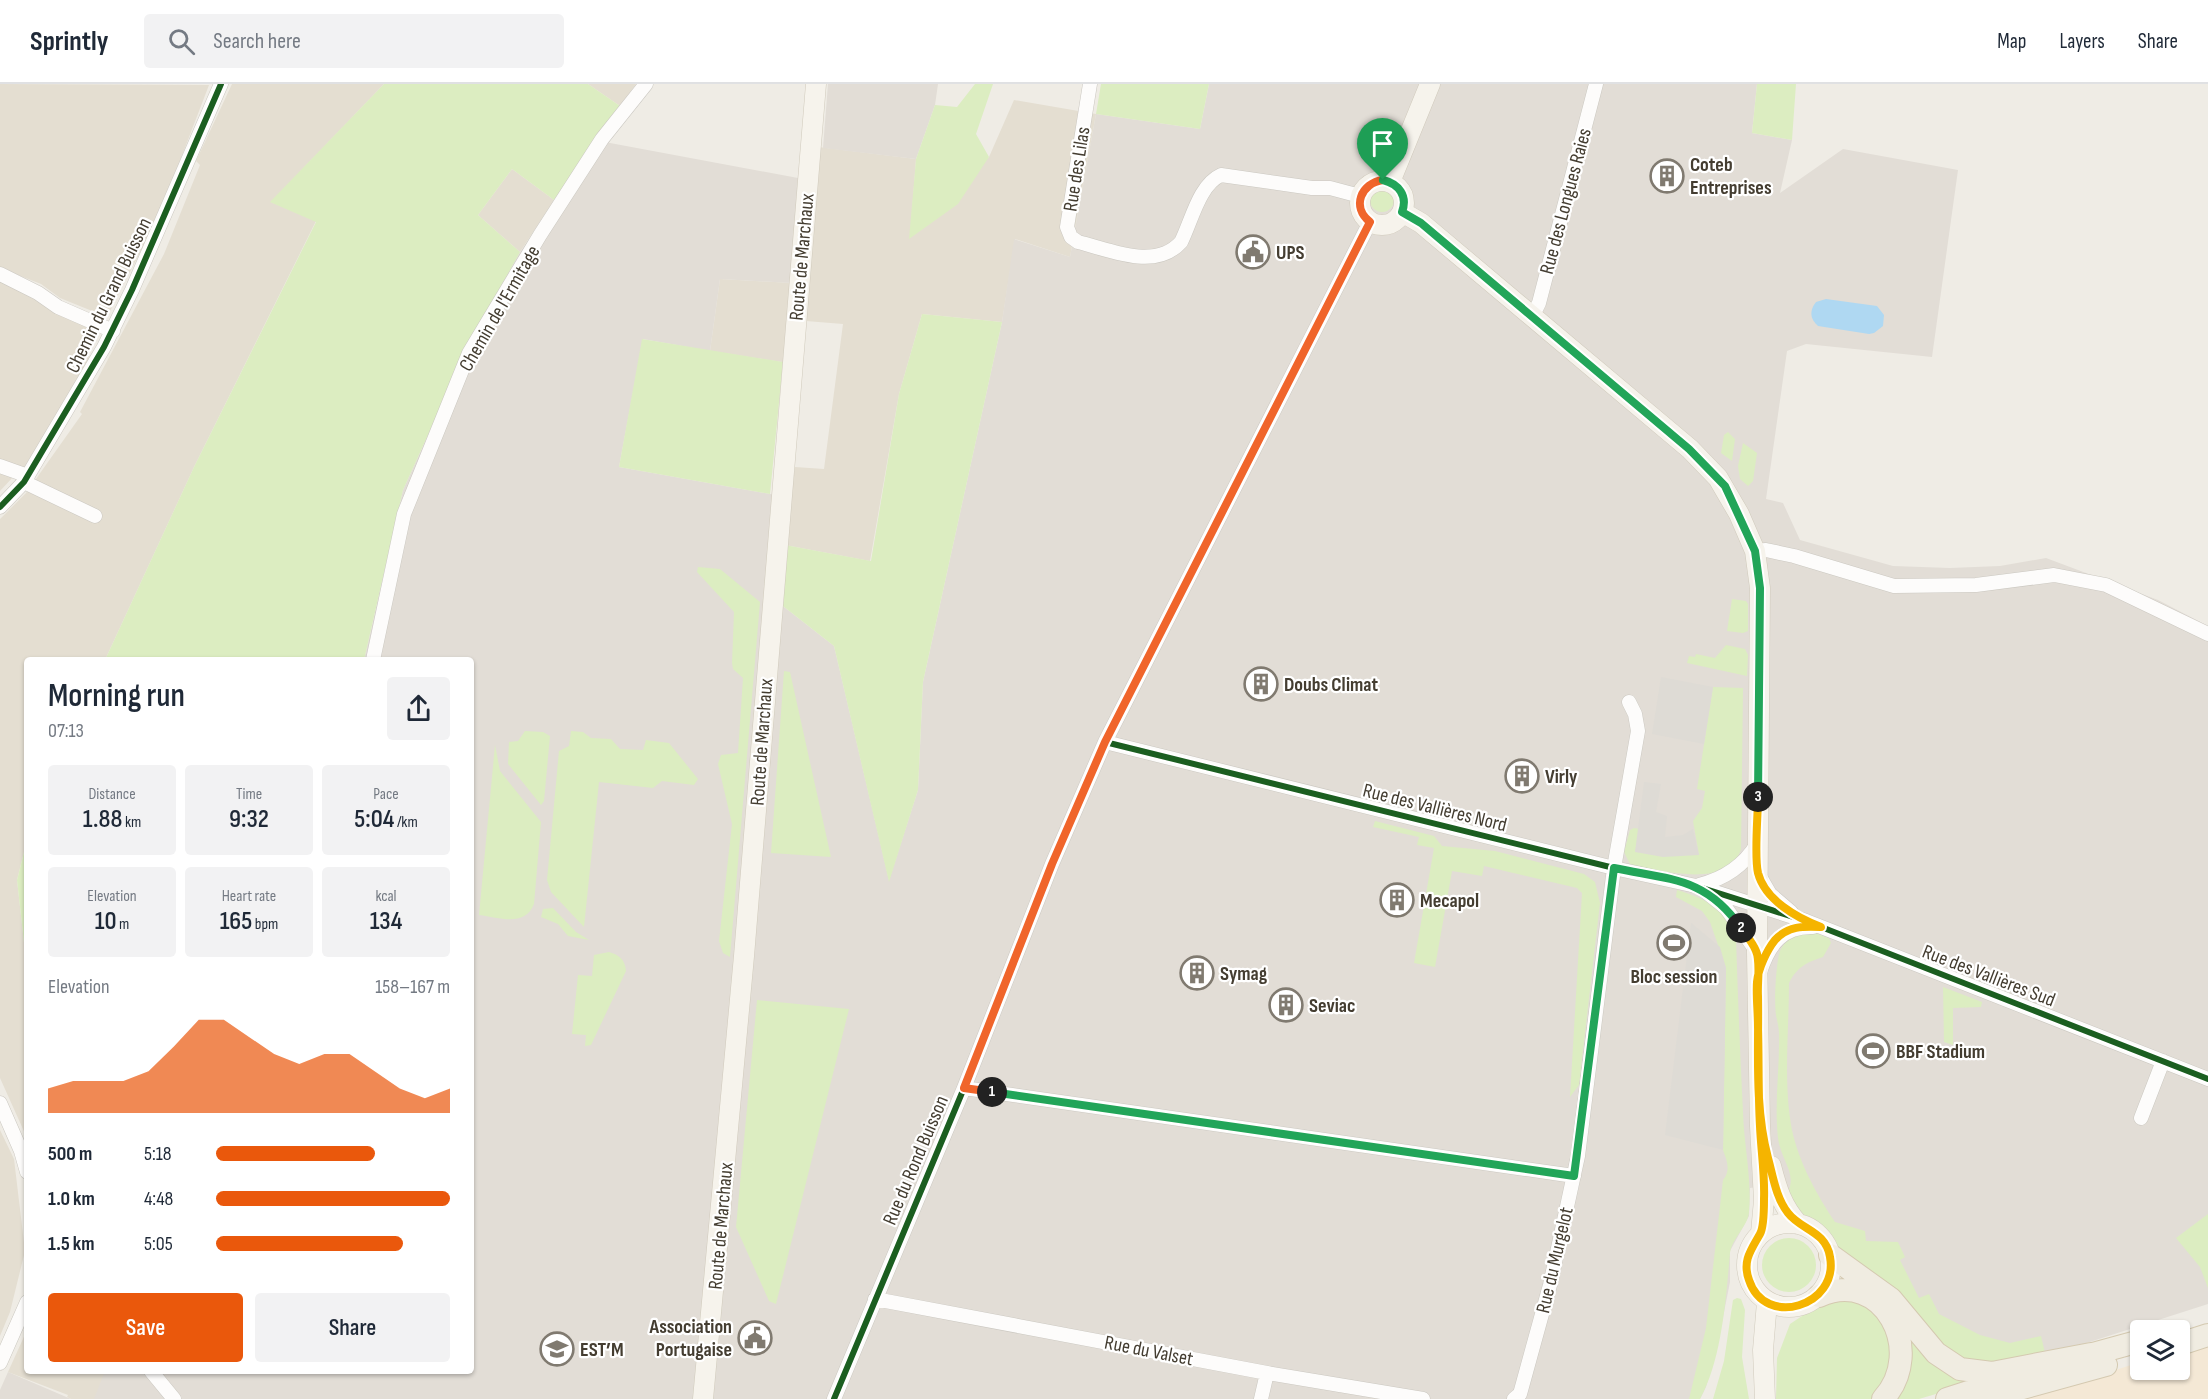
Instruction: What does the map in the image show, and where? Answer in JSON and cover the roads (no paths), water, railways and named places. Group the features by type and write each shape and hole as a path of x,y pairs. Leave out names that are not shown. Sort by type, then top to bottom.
{"main road":[{"path":"1830,1255 1891,1299 1936,1353 1960,1369 1992,1373 2091,1354"},
{"path":"1819,1296 1834,1288 1854,1290 1873,1298 1894,1322 1900,1341 1902,1360 1898,1377 1883,1399"},
{"path":"2190,1328 2208,1322"},
{"path":"2190,1341 2208,1335"},
{"path":"1947,1399 2130,1344"},
{"path":"1983,1399 2130,1358"},
{"path":"2002,1399 2023,1389"}],"street":[{"name":"Chemin du Grand Buisson","path":"0,507 26,479 95,366 113,331 220,84"},
{"name":"Chemin de l'Ermitage","path":"375,657 404,514 469,353 540,235 596,149 646,84"},
{"name":"Route de Marchaux","path":"704,1399 736,966 816,84"},
{"name":"Rue des Lilas","path":"1090,84 1067,227 1071,237 1078,242 1146,258 1158,257 1175,249 1181,242 1204,188 1221,175 1330,188 1360,196"},
{"path":"1390,182 1430,84"},
{"name":"Rue des Longues Raies","path":"1532,317 1539,303 1596,84"},
{"path":"1376,181 1390,182 1402,192 1404,202 1402,212 1398,218 1385,225 1370,222 1360,208 1360,196 1369,184 1376,181"},
{"path":"1402,212 1421,223 1689,449 1718,478 1739,514 1755,551 1760,610 1757,980 1764,1200 1761,1233"},
{"name":"Rue du Rond Buisson","path":"834,1399 964,1088 1052,864 1105,742 1370,222"},
{"path":"0,274 38,293 58,307 113,331"},
{"path":"0,466 95,516"},
{"path":"1755,551 1766,550 1794,556 1894,586 1976,585 2054,575 2106,585 2208,634"},
{"name":"Rue du Murgelot","path":"1514,1399 1520,1394 1550,1285 1574,1176 1614,868 1638,731 1635,714 1629,702"},
{"name":"Rue des Vallières Nord","path":"1105,742 1614,868 1696,885 1758,904"},
{"name":"Rue des Vallières Nord","path":"1696,885 1722,878 1737,868 1758,842"},
{"path":"1758,872 1776,900 1806,921"},
{"path":"1696,885 1726,908 1757,952"},
{"name":"Rue des Vallières Sud","path":"1758,904 2208,1079"},
{"name":"Rue des Vallières Sud","path":"1757,980 1769,950 1782,934 1799,927 1821,927"},
{"path":"2141,1118 2163,1061"},
{"path":"964,1088 1574,1176"},
{"path":"0,1103 24,1162"},
{"path":"1760,1126 1779,1196 1787,1212 1798,1224 1818,1235 1830,1255 1831,1270 1827,1284 1819,1296 1799,1306 1788,1308 1767,1302 1749,1282 1746,1269 1749,1250 1761,1233 1778,1225 1798,1224"},
{"name":"Rue du Valset","path":"875,1299 1267,1373 1423,1399"},
{"path":"1766,1399 1763,1350 1767,1302"},
{"path":"1763,1350 1788,1308"},
{"path":"0,1363 24,1309"},
{"path":"1260,1399 1267,1373"},
{"path":"153,1374 174,1399"}],"water":[{"path":"1826,299 1877,306 1884,315 1883,326 1869,334 1818,326 1813,321 1811,312 1816,302"}],"place":[{"name":"Coteb Entreprises","path":"1667,176"},
{"name":"UPS","path":"1253,252"},
{"name":"Doubs Climat","path":"1261,684"},
{"name":"Virly","path":"1522,776"},
{"name":"Mecapol","path":"1397,900"},
{"name":"Bloc session","path":"1674,943"},
{"name":"Symag","path":"1197,973"},
{"name":"Seviac","path":"1286,1005"},
{"name":"BBF Stadium","path":"1873,1051"},
{"name":"Association Portugaise","path":"755,1338"},
{"name":"EST’M","path":"557,1349"}]}
